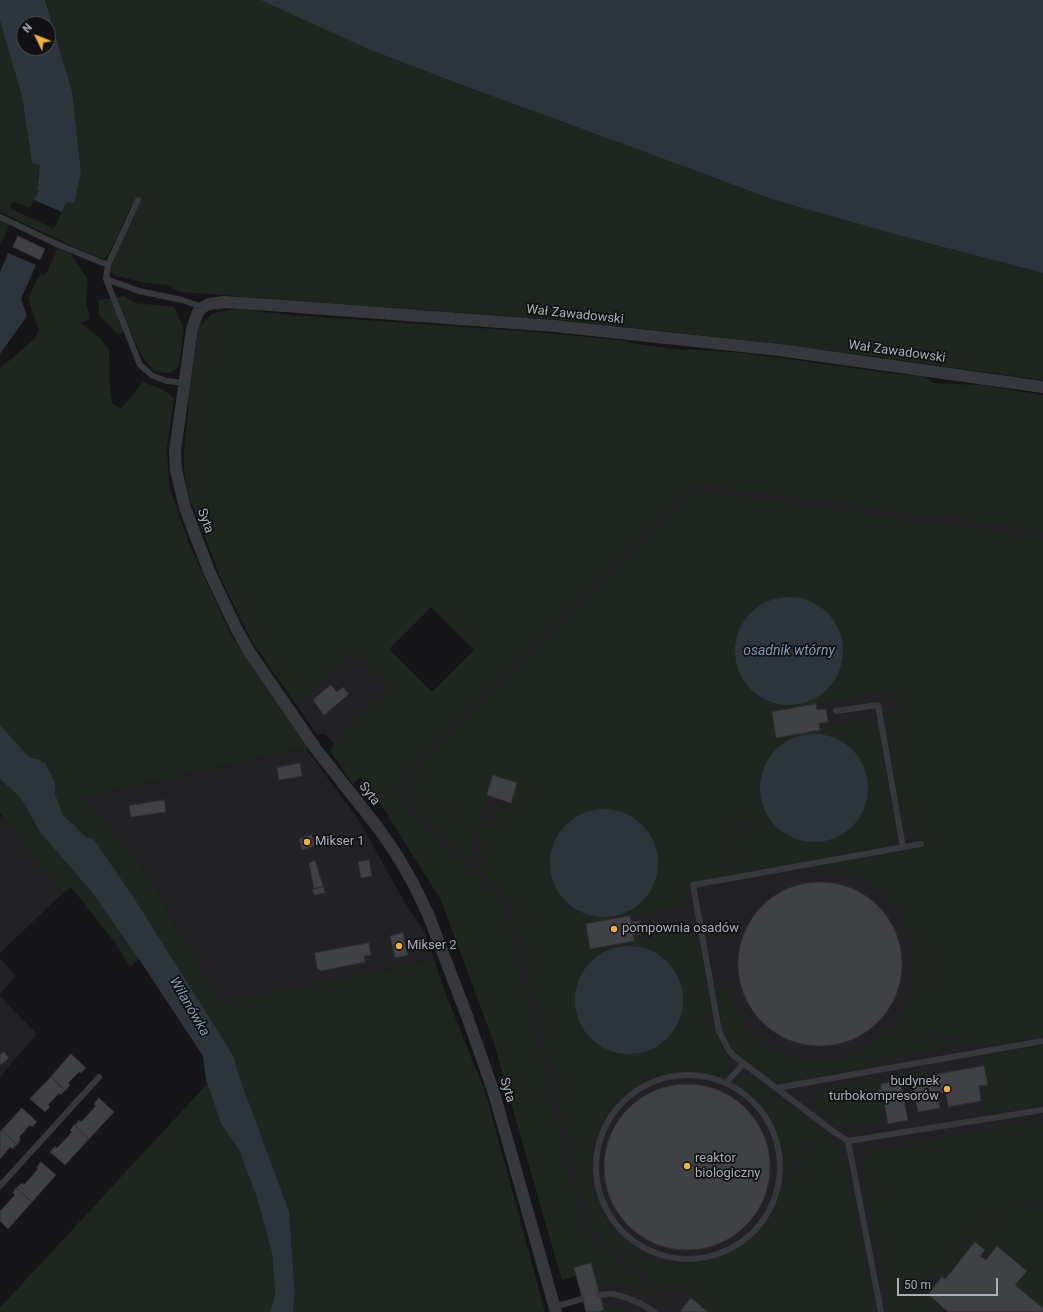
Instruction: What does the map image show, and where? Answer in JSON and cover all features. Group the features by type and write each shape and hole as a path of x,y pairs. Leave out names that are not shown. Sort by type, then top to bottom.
{"street":[{"name":"Wał Zawadowski","path":"203,307 209,304 224,302 555,326 780,350 1043,387"},
{"name":"Syta","path":"203,307 194,319 176,451 176,470 185,508 209,571 231,618 250,653 316,749 379,829 396,854 428,914 468,1016 494,1093 555,1310"}],"lane":[{"path":"138,200 108,265 106,279 140,365 152,376 167,381 184,384"},
{"path":"0,217 59,245 108,265"},
{"path":"106,279 139,291 182,300 203,307"},
{"path":"836,711 878,705 903,847"},
{"path":"921,844 692,885 719,1031 728,1049 743,1064 848,1141 1043,1110"},
{"path":"776,1088 1043,1040"},
{"path":"726,1083 743,1064"},
{"path":"677,1075 702,1076 726,1083 749,1098 767,1119 777,1144 780,1171 775,1198 762,1222 742,1241 718,1254 692,1259 664,1256 639,1246 620,1230 605,1209 597,1185 596,1160 601,1135 610,1118 631,1094 652,1082 677,1075"},
{"path":"0,1186 99,1077"},
{"path":"848,1141 881,1312"},
{"path":"600,1295 611,1294 626,1298 645,1306 654,1312"},
{"path":"555,1310 582,1299"}],"shaded area":[{"path":"0,0 16,16 17,56 14,68 22,97 32,163 40,165 37,180 37,189 39,191 30,208 13,201 10,208 54,229 66,203 75,202 81,172 72,91 56,37 56,16 50,16 45,0 260,0 368,49 771,199 912,239 1043,273 1043,380 745,340 563,320 180,292 167,285 141,282 113,275 110,271 120,244 134,217 141,199 131,206 109,254 103,259 0,212"},
{"path":"0,220 10,225 0,245"},
{"path":"58,248 71,254 88,280 86,301 90,319 81,323 99,337 109,350 112,403 121,409 143,382 164,390 174,399 167,448 169,486 190,546 231,635 307,746 307,750 300,749 82,798 136,859 160,895 178,933 192,952 200,973 220,1003 434,959 445,992 486,1094 545,1312 293,1312 295,1292 289,1211 239,1076 234,1057 165,950 63,829 30,759 0,725 0,369 34,339 39,331 28,298 39,276 46,274"},
{"path":"124,296 135,303 174,307 184,329 179,367 170,373 156,372 143,358 129,329 118,335 99,315 99,300"},
{"path":"237,309 292,315 523,331 621,340 636,344 666,348 742,353 925,377 934,383 981,385 1043,395 1043,531 702,485 693,486 686,491 411,764 404,775 401,792 403,804 406,810 496,895 505,910 583,1228 589,1237 660,1296 659,1298 651,1292 646,1297 627,1286 613,1284 599,1285 594,1267 575,1272 576,1276 562,1280 494,1043 441,900 375,795 360,777 353,784 330,751 334,744 392,688 354,649 297,706 251,640 222,581 190,499 184,472 184,449 190,389 199,327 213,313","holes":["431,607 474,650 432,692 389,649"]},
{"path":"692,479 1043,526 1043,1312 586,1312 576,1276 562,1280 494,1043 441,900 375,795"},
{"path":"700,491 1043,538 1043,1036 991,1046 982,1041 872,1061 866,1068 782,1084 769,1079 747,1062 732,1046 724,1030 717,995 723,989 728,990 734,1006 744,1024 759,1042 768,1048 787,1056 804,1060 821,1062 850,1056 864,1050 876,1042 901,1018 905,1021 907,1017 903,1014 915,983 916,956 913,939 907,924 898,909 888,896 860,877 835,869 807,869 925,847 924,839 912,836 904,827 885,725 889,716 896,713 891,690 772,712 776,737 820,730 820,727 859,720 866,721 873,726 878,735 895,828 893,837 885,845 882,847 724,876 737,826 738,835 748,833 746,823 737,825 741,813 737,812 720,877 686,883 685,896 677,907 586,924 591,949 634,941 633,938 681,930 694,934 701,948 708,992 700,993 699,985 696,985 698,996 709,994 714,1027 719,1041 732,1065 729,1073 725,1075 685,1070 667,1072 649,1078 633,1086 610,1109 599,1128 592,1149 591,1171 594,1193 603,1214 615,1232 633,1248 646,1256 668,1264 684,1265 710,1260 725,1255 744,1244 760,1229 772,1211 780,1191 782,1191 813,1143 809,1140 782,1182 779,1140 769,1116 761,1105 740,1086 739,1083 740,1078 743,1076 751,1076 828,1137 840,1153 847,1172 871,1295 869,1312 708,1312 672,1282 667,1289 661,1288 591,1230 511,906 501,891 484,875 483,869 486,858 481,856 484,845 479,843 484,827 511,803 517,783 493,775 477,830 461,822 407,787 415,770 692,495","holes":["709,1015 711,1025 702,1027 700,1017","927,1031 939,1039 962,1035 963,1040 938,1044 925,1035"]},
{"path":"354,649 392,688 334,744 325,734 317,734 297,706"},
{"path":"301,749 307,750 358,819 407,906 424,931 434,959 220,1003 200,973 192,952 178,933 160,895 136,859 82,798"},
{"path":"0,759 93,894 142,933 139,959 130,967 116,944 71,887 63,893 0,813"},
{"path":"407,790 460,824 476,831 468,859 414,809 409,800"},
{"path":"2,815 63,893 0,953 0,819"},
{"path":"0,958 16,976 0,994"},
{"path":"0,996 37,1034 0,1077"},
{"path":"1043,1045 1043,1104 994,1113 989,1112 982,1103 980,1087 989,1085 983,1062 992,1054"},
{"path":"926,1070 928,1077 893,1082 894,1076"},
{"path":"879,1078 883,1083 880,1084 881,1088 876,1089 878,1099 882,1098 884,1112 880,1113 882,1121 858,1127 845,1127 833,1122 818,1106 817,1100 819,1094 829,1087"},
{"path":"207,1084 221,1124 239,1150 257,1198 272,1253 275,1295 270,1312 0,1312 0,1308"},
{"path":"1035,1121 1043,1122 1043,1201 985,1211 900,1312 893,1312 888,1298 863,1173 864,1165 867,1159 877,1150"},
{"path":"1043,1204 1043,1307 1017,1285 1028,1271 998,1246 999,1244 978,1227 977,1224 987,1213"},
{"path":"977,1230 996,1246 985,1258 982,1256 986,1250 975,1241 970,1247 964,1242 972,1231"},
{"path":"959,1247 966,1252 944,1277 942,1275 926,1294 941,1307 937,1312 932,1308 929,1312 904,1312"},
{"path":"607,1305 624,1312 601,1312 599,1307"}],"water":[{"path":"0,0 45,0 50,16 16,16 16,56 56,56 56,37 72,91 81,172 75,202 66,203 62,212 34,200 39,191 37,189 40,165 32,163 22,97 0,20"},
{"path":"260,0 1043,0 1043,273 912,239 771,199 368,49"},
{"path":"8,253 36,265 21,299 27,316 0,354 0,272"},
{"name":"osadnik wtórny","path":"789,597 810,601 827,613 839,630 843,651 839,672 827,689 810,701 789,705 768,701 751,689 739,672 735,651 739,630 751,613 768,601"},
{"name":"Wilanówka","path":"0,725 30,758 37,759 46,764 55,783 55,794 63,815 86,837 94,840 132,895 234,1057 239,1076 289,1211 295,1292 293,1312 270,1312 275,1295 272,1253 257,1198 239,1150 221,1124 206,1080 203,1056 139,959 91,891 40,832 21,798 0,779"},
{"path":"814,734 835,738 852,750 864,767 868,788 864,809 852,826 835,838 814,842 793,838 776,826 764,809 760,788 764,767 776,750 793,738"},
{"path":"604,809 625,813 642,825 654,842 658,863 654,884 642,901 625,913 604,917 583,913 566,901 554,884 550,863 554,842 566,825 583,813"},
{"path":"629,946 650,950 667,962 679,979 683,1000 679,1021 667,1038 650,1050 629,1054 608,1050 591,1038 579,1021 575,1000 579,979 591,962 608,950"}],"building":[{"path":"18,236 45,249 40,260 13,247"},
{"path":"331,685 337,692 343,687 349,694 324,715 313,700"},
{"path":"816,704 817,710 826,709 828,722 819,723 820,730 776,738 772,712"},
{"path":"300,763 302,776 279,780 277,768"},
{"path":"493,775 517,783 511,803 487,795"},
{"path":"164,800 166,812 131,817 129,806"},
{"name":"Mikser 1","path":"312,835 315,846 302,850 299,839"},
{"path":"369,860 372,876 361,878 358,862"},
{"path":"315,861 323,886 314,889 309,863"},
{"path":"828,882 844,885 859,891 872,900 884,912 893,925 899,940 902,964 901,980 893,1003 884,1016 872,1028 859,1037 844,1043 828,1046 812,1046 796,1043 774,1033 751,1010 744,996 739,980 738,956 741,940 751,918 774,895 788,888 804,883"},
{"path":"324,887 325,893 314,895 312,890"},
{"name":"pompownia osadów","path":"630,916 631,922 640,921 642,934 633,935 634,941 590,949 586,924"},
{"name":"Mikser 2","path":"403,933 408,955 395,958 390,936"},
{"path":"369,943 371,955 364,956 365,962 321,971 317,968 315,953"},
{"path":"4,1052 9,1058 0,1065 0,1055"},
{"path":"71,1054 86,1068 81,1073 79,1072 68,1083 70,1085 66,1091 51,1077"},
{"name":"budynek turbokompresorów","path":"984,1066 988,1085 979,1086 981,1101 948,1107 946,1092 938,1094 940,1108 918,1112 912,1080"},
{"path":"51,1077 65,1090 61,1095 59,1093 48,1105 50,1107 45,1112 30,1099"},
{"path":"900,1081 908,1120 888,1124 883,1097 879,1097 878,1090 881,1089 881,1084"},
{"name":"reaktor biologiczny","path":"687,1084 711,1088 726,1094 739,1103 751,1115 760,1128 766,1143 770,1167 766,1191 760,1206 751,1219 739,1231 726,1240 711,1246 687,1250 663,1246 648,1240 635,1231 623,1219 614,1206 608,1191 604,1167 608,1143 614,1128 623,1115 635,1103 648,1094 663,1088"},
{"path":"99,1098 114,1112 89,1139 75,1125 79,1120 81,1122 96,1106 94,1104"},
{"path":"22,1108 37,1122 32,1127 30,1125 19,1137 21,1139 17,1145 2,1130"},
{"path":"74,1124 89,1139 65,1165 50,1152 55,1146 57,1148 72,1132 70,1130"},
{"path":"2,1130 17,1145 12,1149 10,1147 0,1159 0,1132"},
{"path":"41,1162 56,1175 32,1202 16,1188 22,1183 24,1185 38,1169 37,1167"},
{"path":"16,1188 32,1202 8,1229 0,1221 0,1211 15,1195 13,1193"},
{"path":"975,1242 985,1250 980,1256 986,1260 997,1246 1027,1271 1015,1285 1043,1308 1043,1312 948,1312 928,1294 942,1277 945,1279"},
{"path":"591,1263 604,1310 598,1312 586,1312 574,1268"},
{"path":"691,1298 708,1312 680,1312"}],"place":[{"name":"Mikser 1","path":"307,842"},
{"name":"pompownia osadów","path":"614,929"},
{"name":"Mikser 2","path":"399,946"},
{"name":"budynek turbokompresorów","path":"947,1089"},
{"name":"reaktor biologiczny","path":"687,1166"}]}
